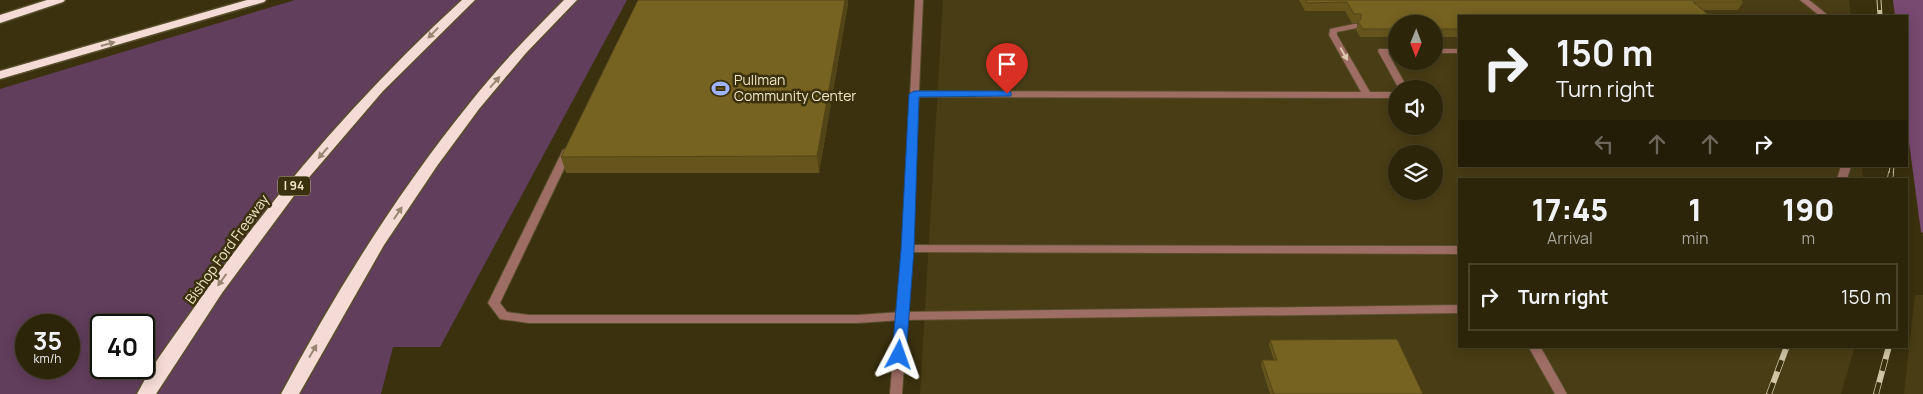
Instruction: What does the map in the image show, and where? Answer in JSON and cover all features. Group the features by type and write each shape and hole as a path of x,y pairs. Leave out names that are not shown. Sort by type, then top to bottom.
{"highway":[{"path":"0,19 59,0"},
{"path":"0,75 260,0"},
{"name":"Bishop Ford Freeway","path":"146,394 222,281 289,192 377,90 443,23 469,0"},
{"path":"290,394 377,244 431,164 474,106 522,50 571,0"},
{"path":"0,80 62,57"}],"street":[{"path":"896,394 908,250 919,0"},
{"path":"1804,0 1824,15"},
{"path":"1354,26 1339,28 1333,31 1333,35 1367,95"},
{"path":"1388,51 1382,51 1388,61"},
{"path":"1443,51 1458,51"},
{"path":"914,94 1388,95"},
{"path":"573,140 494,303 504,316 529,318 858,319 902,316 1458,309"},
{"path":"908,250 1458,250"},
{"path":"1535,348 1561,394"}],"shaded area":[{"path":"295,0 627,0 440,347 393,347 381,394 0,394 0,89"},
{"path":"943,0 1849,0 1851,15 1458,15 1458,167 1862,167 1863,178 1458,178 1458,348 1854,348 1841,394 920,394"},
{"path":"1893,0 1923,0 1923,233 1921,232 1909,142 1908,15 1895,15"},
{"path":"1915,295 1923,295 1923,394 1904,394"}],"building":[{"name":"Pullman Community Center","path":"638,0 845,0 817,156 561,157"},
{"path":"1306,0 1741,0 1743,2 1693,2 1709,15 1458,15 1458,29 1443,29 1443,15 1388,15 1388,29 1363,29 1358,22 1361,19 1361,14 1354,14 1347,2 1307,3"},
{"path":"1397,339 1423,394 1274,394 1262,360 1277,360 1270,340"}],"railway":[{"path":"1879,0 1880,15"},
{"path":"1891,175 1892,167"},
{"path":"1890,178 1891,173"},
{"path":"1769,394 1786,348"},
{"path":"1876,394 1888,348"}],"place":[{"name":"Pullman Community Center","path":"720,88"}],"route":[{"path":"899,355 908,250 914,94 1007,94"}]}
